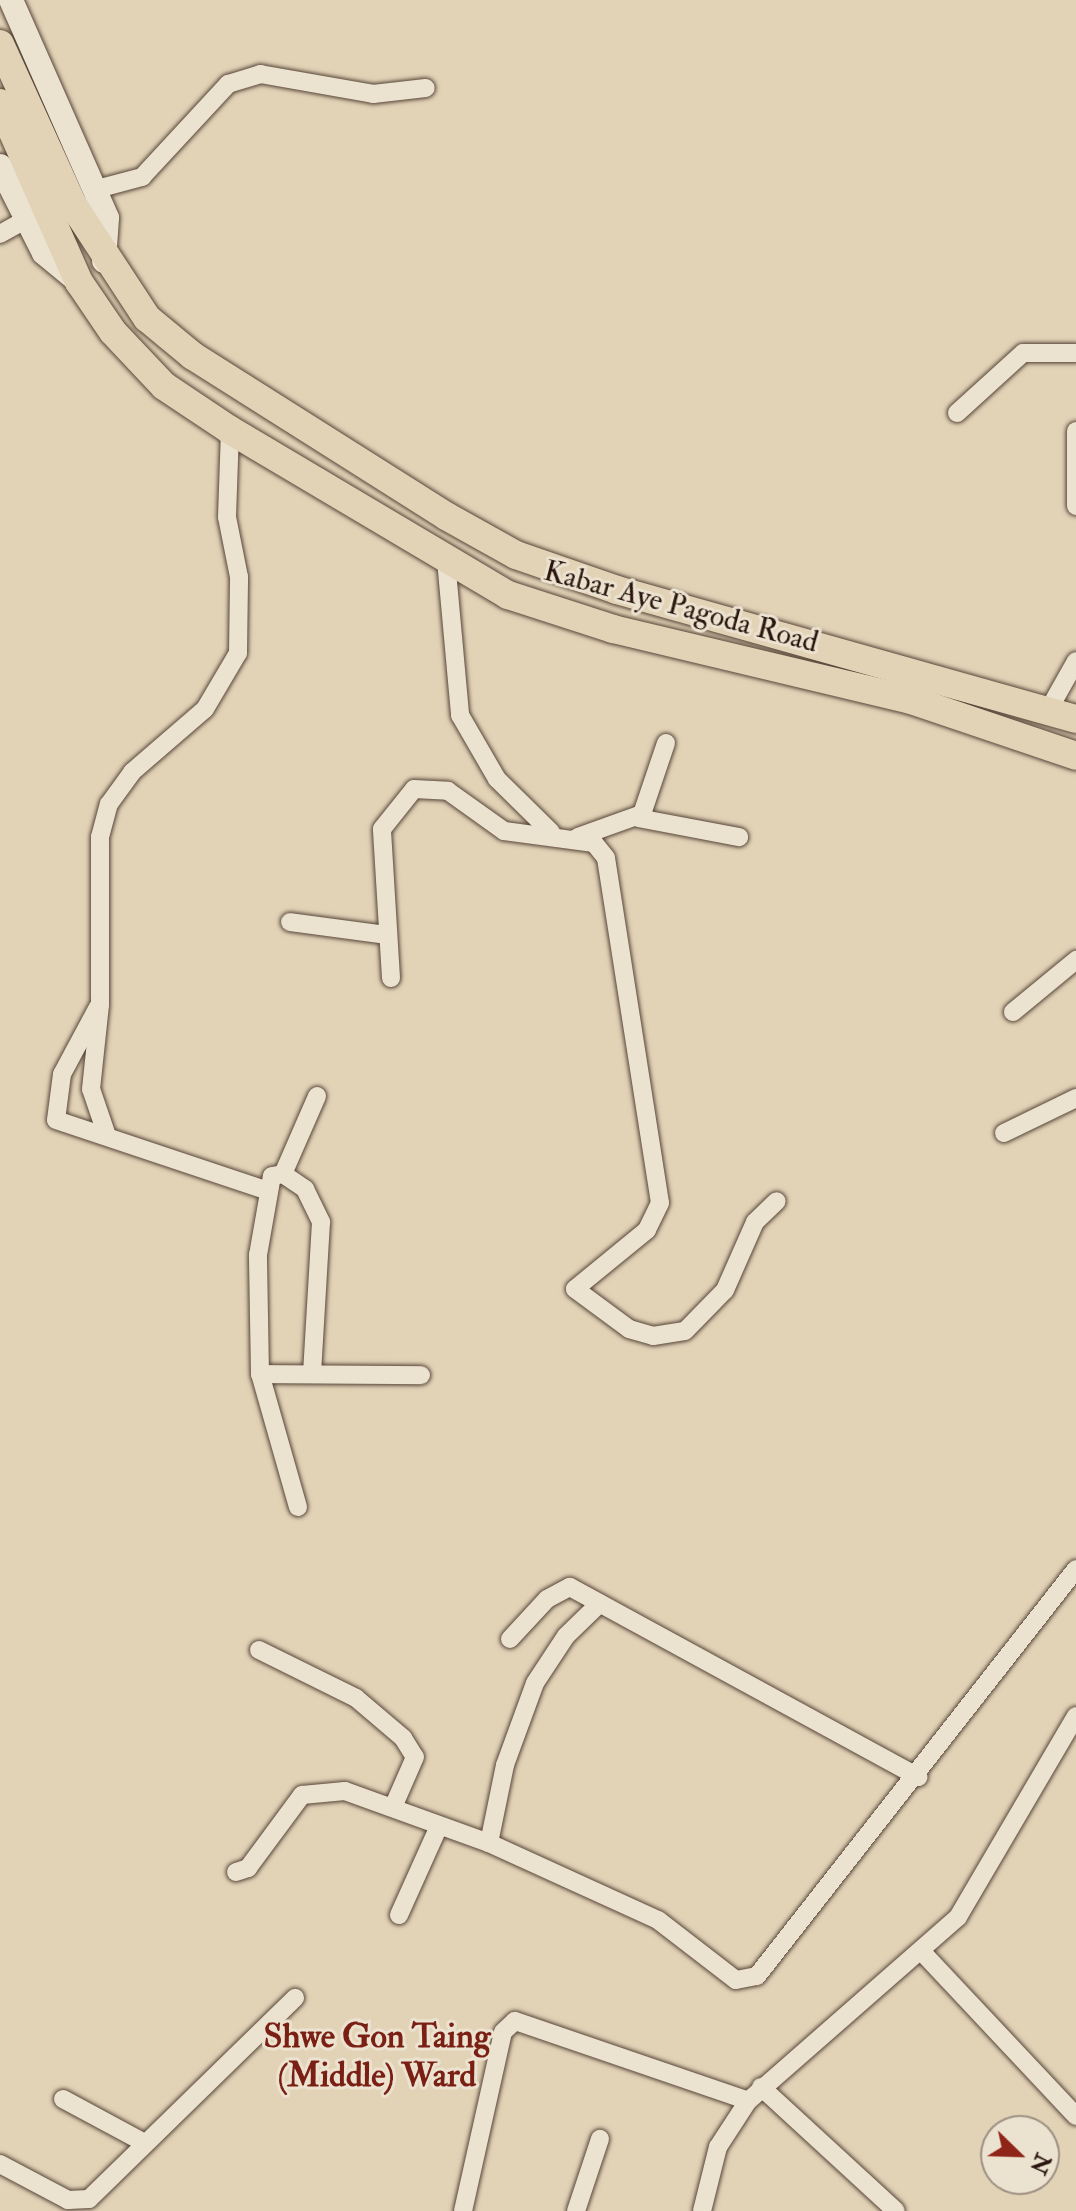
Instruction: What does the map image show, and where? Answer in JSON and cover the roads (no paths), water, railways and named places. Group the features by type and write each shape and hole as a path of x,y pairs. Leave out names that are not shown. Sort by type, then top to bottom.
{"main road":[{"path":"11,0 97,189 107,218 104,261"},
{"name":"Kabar Aye Pagoda Road","path":"0,44 104,261 168,339 309,428 516,555 617,590 783,632 1076,719"},
{"name":"Kabar Aye Pagoda Road","path":"0,103 79,282 135,359 230,430 508,595 581,620 911,700 1076,756"},
{"name":"Kabar Aye Pagoda Road","path":"0,166 44,253 79,282"},
{"path":"269,452 309,428"},
{"path":"581,620 617,590"},
{"path":"771,667 783,632"}],"street":[{"path":"97,189 142,177 228,84 260,74 373,94 426,88"},
{"path":"0,234 25,220"},
{"path":"957,413 1023,353 1076,353"},
{"path":"106,1133 91,1089 100,1005 95,892 109,804 132,772 205,709 238,653 239,577 227,517 230,430"},
{"path":"1076,431 1076,506"},
{"path":"446,560 460,715 497,779 551,832"},
{"path":"1049,709 1076,661"},
{"path":"638,818 666,743"},
{"path":"391,978 382,829 414,789 448,791 504,831 551,832 578,837 606,858 660,1203 647,1230 575,1289 629,1329 653,1336 685,1331 725,1290 755,1222 777,1201"},
{"path":"578,837 638,818 739,837"},
{"path":"290,922 386,935"},
{"path":"1013,1012 1076,960"},
{"path":"100,1005 75,1040 54,1112 66,1126 106,1133 157,1158 265,1190"},
{"path":"283,1174 317,1096"},
{"path":"1004,1133 1076,1098"},
{"path":"298,1507 260,1374 265,1190 272,1176 283,1174 305,1189 321,1222 312,1372"},
{"path":"260,1374 421,1375"},
{"path":"236,1872 248,1868 302,1795 345,1791 489,1843 658,1920 736,1980 757,1976 919,1777 1076,1569"},
{"path":"510,1639 547,1599 570,1587 919,1777"},
{"path":"489,1843 505,1765 535,1683 566,1636 600,1603"},
{"path":"259,1650 356,1698 403,1738 415,1757 393,1807"},
{"path":"702,2211 718,2147 755,2094 922,1952 970,1899 1069,1740 1076,1716"},
{"path":"399,1915 439,1826"},
{"path":"922,1952 1076,2116"},
{"path":"0,2164 77,2202 89,2199 143,2142 295,1998"},
{"path":"463,2211 503,2032 515,2021 755,2094 896,2211"},
{"path":"63,2099 143,2142"},
{"path":"576,2211 600,2139"}],"district":[{"name":"Shwe Gon Taing (Middle) Ward","path":"377,2056"}]}
